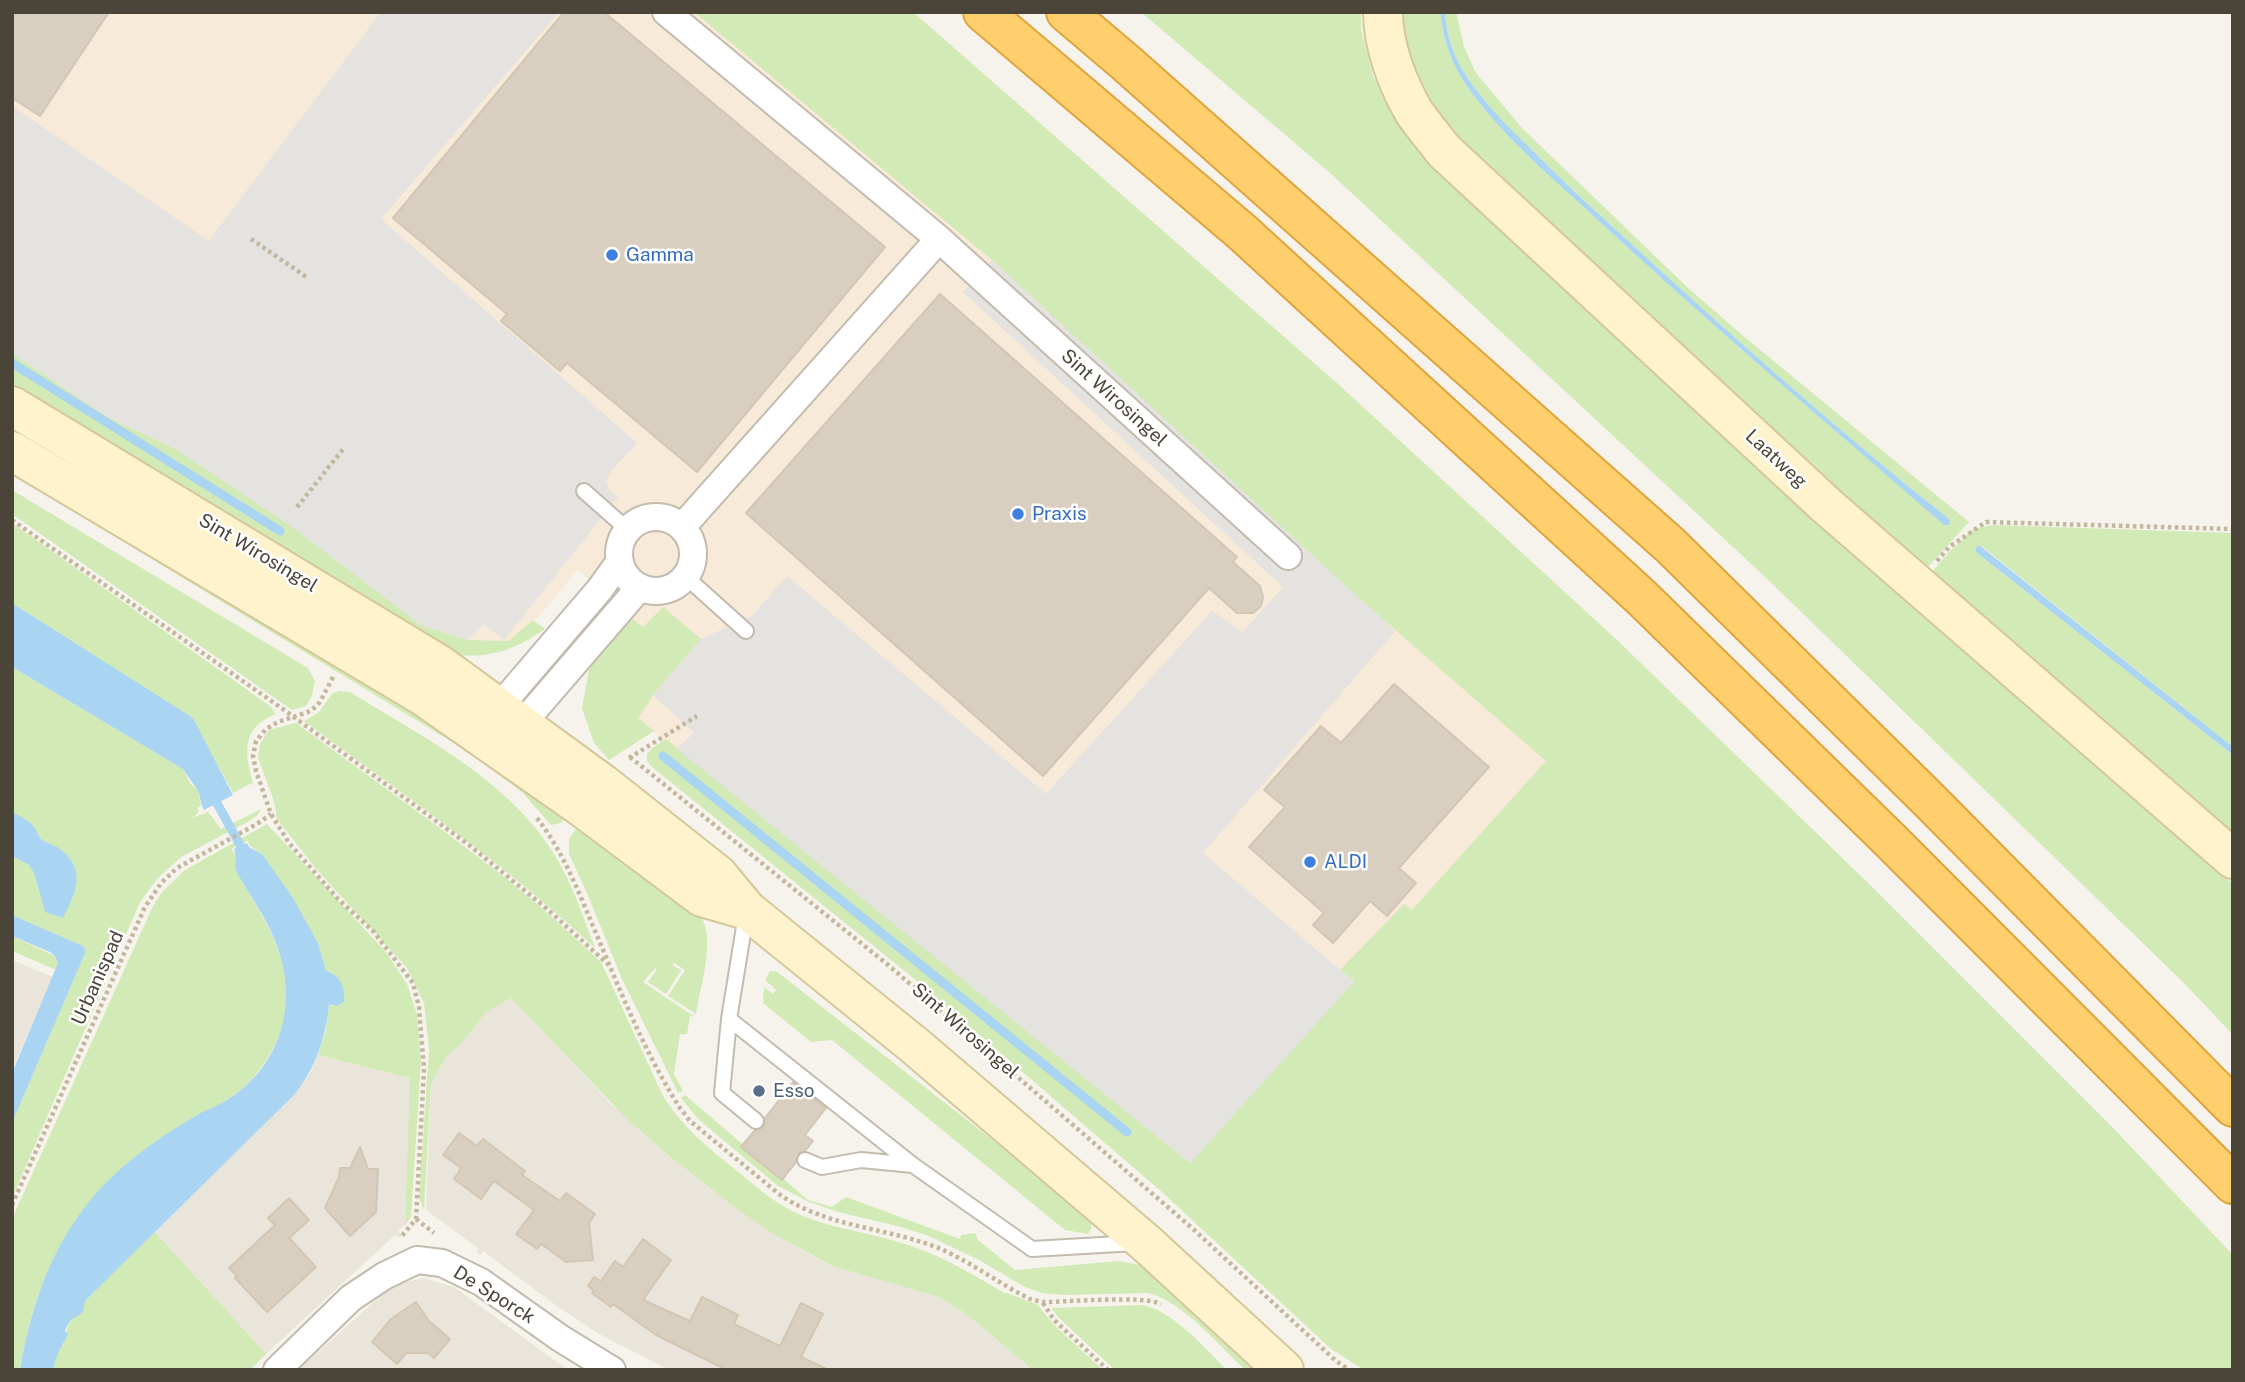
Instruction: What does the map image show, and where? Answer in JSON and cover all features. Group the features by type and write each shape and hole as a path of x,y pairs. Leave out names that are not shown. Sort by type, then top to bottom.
{"highway":[{"path":"983,12 1242,232 1642,597 1891,841 2233,1184"},
{"path":"1066,12 1670,545 1918,789 2233,1107"}],"main road":[{"name":"Laatweg","path":"1383,12 1383,31 1397,74 1414,111 1444,151 1827,506 2233,859"},
{"name":"Sint Wirosingel","path":"12,406 440,665 504,725 583,808 702,897 747,910 914,1045 1146,1243 1284,1370"},
{"name":"Sint Wirosingel","path":"12,451 423,696 504,725"}],"street":[{"name":"Sint Wirosingel","path":"666,12 939,239 1288,556"},
{"path":"682,527 939,239"},
{"path":"660,517 682,527 693,545 691,567 686,577 664,590 652,591 630,581 623,571 619,550 628,530 637,522 660,517"},
{"path":"504,725 620,561"},
{"path":"504,725 640,587"},
{"name":"De Sporck","path":"277,1370 351,1298 384,1276 417,1261 442,1263 481,1282 560,1338 612,1370"}],"lane":[{"path":"584,491 628,530"},
{"path":"686,577 746,632"},
{"path":"747,910 729,1019 722,1093 756,1121"},
{"path":"729,1019 913,1165 1032,1249 1146,1243"},
{"path":"805,1160 822,1167 861,1160 913,1165"}],"path":[{"path":"251,239 308,278"},
{"path":"297,507 345,448"},
{"path":"12,520 293,717 469,845 547,908 610,965"},
{"path":"1918,585 1949,547 1986,522 2233,529"},
{"path":"334,676 320,702 311,712 267,729 256,741 253,756 271,814 289,843 338,899 373,931 413,983 419,1007 424,1069 416,1219 386,1253 384,1276"},
{"name":"Sint Wirosingel","path":"697,716 630,757 887,964 1192,1228 1349,1370"},
{"name":"Urbanispad","path":"12,1205 145,907 161,883 177,868 271,814"},
{"path":"1043,1302 1054,1320 1108,1370"}],"shaded area":[{"path":"12,12 753,12 1659,857 1192,1165 637,718 653,695 663,607 643,628 578,570 539,616 509,641 467,640 421,625 298,531 176,449 108,417 12,353"},
{"path":"381,12 559,12 381,219 637,443 611,471 606,482 610,491 618,497 504,640 483,624 467,640 421,625 298,531 176,449 108,417 12,353 12,106 209,241"},
{"path":"992,260 1395,631 1203,853 1354,982 1190,1163 677,749 694,733 653,695 701,639 753,615 787,576 1046,794 1212,611 1243,632 1283,587 963,292"},
{"path":"12,960 53,977 12,1070"},
{"path":"511,997 609,1102 668,1155 734,1207 803,1251 832,1266 939,1297 965,1313 1033,1370 669,1370 601,1335 483,1251 480,1255 476,1252 478,1248 426,1210 431,1084 446,1057 462,1043 486,1012"},
{"path":"318,1055 411,1078 405,1225 398,1231 402,1235 399,1238 395,1235 266,1354 155,1232 295,1094 309,1075"},
{"path":"423,1278 454,1287 568,1370 298,1370 393,1285"}],"green space":[{"path":"694,12 913,12 1338,384 1617,640 1866,881 2117,1132 2233,1255 2233,1370 1364,1370 1331,1349 1162,1192 912,977 652,767 647,761 647,754 666,739 1190,1163 1354,981 1340,970 1404,904 1412,910 1546,761 1339,581 992,260"},
{"path":"1141,12 1361,12 1361,29 1373,76 1403,131 1549,276 2233,884 2233,1035 2185,984 1762,574 1330,173"},
{"path":"1399,12 1440,12 1447,46 1461,77 1490,116 1526,154 1728,337 1948,525 1949,519 1738,341 1505,124 1474,87 1455,54 1449,38 1445,12 1456,12 1464,47 1476,73 1523,129 1687,287 1969,522 1926,569 1921,570 1504,190 1432,111 1407,61"},
{"path":"12,353 108,417 176,449 298,531 421,625 467,640 508,641 533,620 545,629 502,651 480,655 454,655 12,388"},
{"path":"12,460 571,810 561,823 551,825 523,793 467,751 12,474"},
{"path":"12,490 308,668 315,681 306,706 292,710 12,514"},
{"path":"12,523 270,706 276,714 256,727 248,744 248,764 254,786 252,783 233,793 192,718 12,603"},
{"path":"1993,525 2233,533 2233,747 1983,547 1979,545 1976,552 2233,755 2233,842 1931,573 1973,529"},
{"path":"663,607 701,639 653,695 638,718 654,731 609,760 594,743 582,708 589,670 601,650 630,617 643,627"},
{"path":"12,667 183,769 190,783 198,790 201,806 192,818 208,812 221,829 261,809 258,815 249,821 181,857 157,879 140,902 12,1198 12,1123 86,951 83,946 12,915 12,856 29,865 34,873 45,912 56,846 42,840 29,822 12,812"},
{"path":"339,691 350,692 434,743 488,782 513,804 554,854 577,900 595,948 489,858 304,721 318,713 332,694"},
{"path":"296,723 503,876 601,962 670,1106 695,1135 756,1187 784,1207 804,1216 925,1251 1006,1294 1038,1305 1053,1324 1103,1370 1033,1370 965,1313 939,1297 832,1266 774,1234 734,1207 668,1155 623,1115 511,998 486,1012 462,1043 446,1057 431,1084 424,1211 419,1198 429,1049 424,1003 407,968 316,869 277,819 274,801 258,758 260,744 269,730"},
{"path":"582,820 692,904 706,928 707,952 696,1014 668,996 685,970 674,963 672,965 681,970 666,994 648,982 657,969 643,982 695,1017 690,1016 687,1034 680,1034 674,1074 683,1091 678,1093 622,979 569,854 569,839"},
{"path":"267,824 385,951 407,984 417,1014 421,1061 411,1217 405,1225 410,1078 318,1055 326,1030 329,1004 334,1006 332,972 326,971 318,943 262,854 250,846 248,841 231,849 235,854 240,876 273,937 283,965 287,995 279,1036 267,1060 240,1090 151,1145 98,1193 51,1264 36,1303 20,1370 12,1370 12,1219 153,906 162,892 185,870"},
{"path":"12,936 55,956 58,963 56,970 12,951"},
{"path":"770,971 776,971 1090,1216 1092,1225 1088,1234 1065,1230 832,1040 811,1042 763,1003 764,987 773,994 776,990 765,980"},
{"path":"685,1095 808,1200 832,1207 846,1197 960,1239 961,1235 975,1233 978,1240 1015,1270 1119,1261 1145,1266 1260,1370 1245,1370 1187,1314 1148,1293 1042,1293 1025,1287 979,1260 929,1236 807,1201 778,1186 698,1119 681,1098"},
{"path":"155,1232 266,1354 250,1370 54,1370 58,1349 63,1345 69,1323 85,1301"},
{"path":"1142,1305 1177,1322 1227,1370 1115,1370 1051,1308"}],"water":[{"path":"1440,12 1445,12 1449,38 1462,70 1496,114 1592,208 1737,340 1949,519 1948,525 1944,525 1728,337 1526,154 1490,116 1461,77 1447,46"},
{"path":"1979,545 2233,747 2233,755 1976,552"},
{"path":"12,603 193,718 233,795 204,810 198,791 183,769 12,667"},
{"path":"12,812 30,823 40,838 60,849 74,865 75,890 63,918 45,912 34,873 29,865 12,856"},
{"path":"247,843 262,854 293,898 318,943 326,971 341,982 344,1002 337,1006 329,1004 319,1052 295,1094 85,1301 83,1312 71,1320 65,1331 68,1334 57,1355 54,1370 20,1370 32,1315 51,1264 63,1239 95,1194 154,1142 226,1100 249,1083 264,1065 275,1045 286,1002 285,979 281,956 272,934 236,870 234,849"},
{"path":"12,915 83,946 86,951 12,1123 12,1073 58,963 50,952 12,936"}],"building":[{"path":"12,12 109,12 40,116 12,98"},
{"path":"564,12 604,12 885,247 697,472 567,363 560,371 501,321 507,314 393,218"},
{"path":"940,294 1237,557 1233,562 1260,586 1263,597 1261,606 1253,613 1237,613 1209,588 1043,776 746,513"},
{"path":"1394,684 1489,767 1399,868 1416,883 1387,916 1370,901 1333,943 1313,925 1324,913 1249,847 1285,807 1264,790 1321,726 1341,743"},
{"path":"793,1082 826,1108 805,1135 813,1141 805,1151 799,1153 796,1162 782,1180 741,1147 755,1130 764,1127 765,1118"},
{"path":"459,1133 477,1146 483,1139 525,1171 522,1175 560,1201 566,1193 595,1214 589,1223 593,1260 566,1262 541,1244 537,1249 516,1234 534,1210 494,1181 481,1199 454,1179 461,1168 443,1155"},
{"path":"360,1147 368,1169 378,1169 376,1212 350,1236 325,1208 339,1177 340,1168 350,1168"},
{"path":"289,1198 309,1220 289,1238 316,1267 267,1312 229,1268 275,1225 268,1218"},
{"path":"643,1239 671,1260 643,1300 690,1321 702,1297 738,1315 734,1324 780,1346 801,1303 823,1314 801,1357 829,1370 727,1370 656,1335 613,1304 611,1307 592,1293 594,1291 588,1286 594,1277 601,1281 615,1261 623,1267"},
{"path":"416,1302 429,1321 450,1339 434,1358 428,1353 406,1353 397,1364 372,1342 391,1319"}],"waterway":[{"path":"12,363 280,531"},
{"path":"663,756 1127,1132"},
{"path":"213,796 245,854"}],"place":[{"name":"Gamma","path":"612,255"},
{"name":"Praxis","path":"1018,514"},
{"name":"ALDI","path":"1310,862"},
{"name":"Esso","path":"759,1091"}]}
